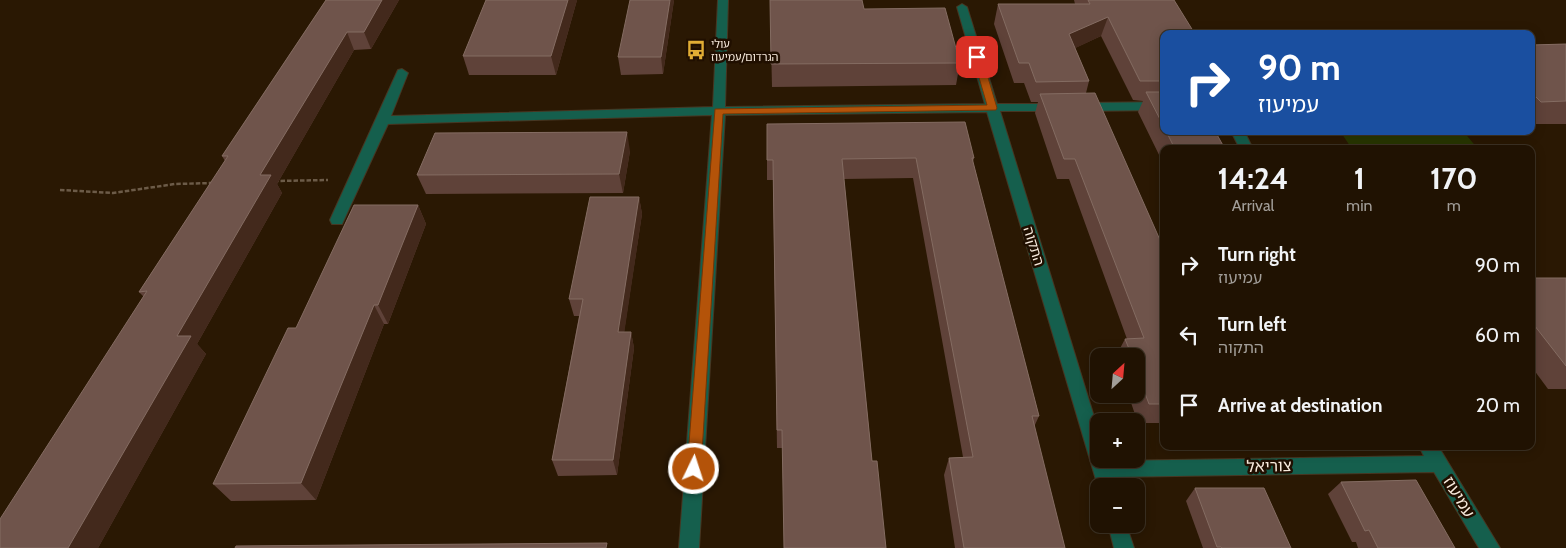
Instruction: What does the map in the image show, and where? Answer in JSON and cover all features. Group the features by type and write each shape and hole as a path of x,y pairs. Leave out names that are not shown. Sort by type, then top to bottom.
{"street":[{"path":"688,548 718,111 723,0"},
{"name":"התקוה","path":"962,7 1103,478"},
{"path":"337,220 383,120 402,73"},
{"path":"383,120 718,111 1160,106"},
{"name":"עמיעוז","path":"1430,450 1490,548"},
{"name":"צוריאל","path":"1100,469 1438,464"},
{"path":"1120,533 1124,548"}],"path":[{"path":"270,182 356,179"},
{"path":"60,190 113,193 175,184 223,183"}],"green space":[{"path":"1343,135 1466,135 1475,145 1349,145"}],"building":[{"path":"326,0 382,0 364,32 347,32 260,175 271,175 177,336 191,336 68,548 0,548 0,519 147,291 139,292 228,156 222,156"},
{"path":"486,0 568,0 551,56 463,56"},
{"path":"630,0 670,0 661,57 618,57"},
{"path":"770,0 862,0 864,9 945,8 960,63 771,64"},
{"path":"1088,0 1174,0 1193,30 1160,30 1160,81 1140,81 1108,17 1069,34 1089,81 1036,82 1029,63 1019,63 998,4 1090,4"},
{"path":"1566,44 1566,101 1541,102 1535,96 1535,45"},
{"path":"1146,92 1160,92 1160,119"},
{"path":"1095,93 1160,240 1160,404 1149,404 1145,393 1145,348 1129,348 1125,339 1144,338 1075,159 1064,159 1040,94"},
{"path":"965,122 974,158 972,158 1039,416 1032,416 1065,548 964,548 949,458 973,457 916,158 842,159 872,461 877,461 886,548 784,548 782,430 777,430 773,160 767,160 767,124"},
{"path":"627,132 619,174 417,175 435,133"},
{"path":"1168,135 1217,135 1223,145 1173,145"},
{"path":"590,197 639,197 618,332 631,332 613,460 552,460 583,299 569,299"},
{"path":"354,205 418,205 378,305 374,305 301,483 213,484 288,328 296,328"},
{"path":"1535,278 1566,278 1566,366 1535,326"},
{"path":"1416,480 1455,548 1378,548 1369,530 1365,531 1341,482"},
{"path":"1195,488 1264,488 1291,548 1217,547"},
{"path":"607,543 606,548 235,548 236,546"}],"place":[{"name":"עולי הגרדום/עמיעוז","path":"696,50"}],"route":[{"path":"694,469 718,111 992,108 977,57"}]}
